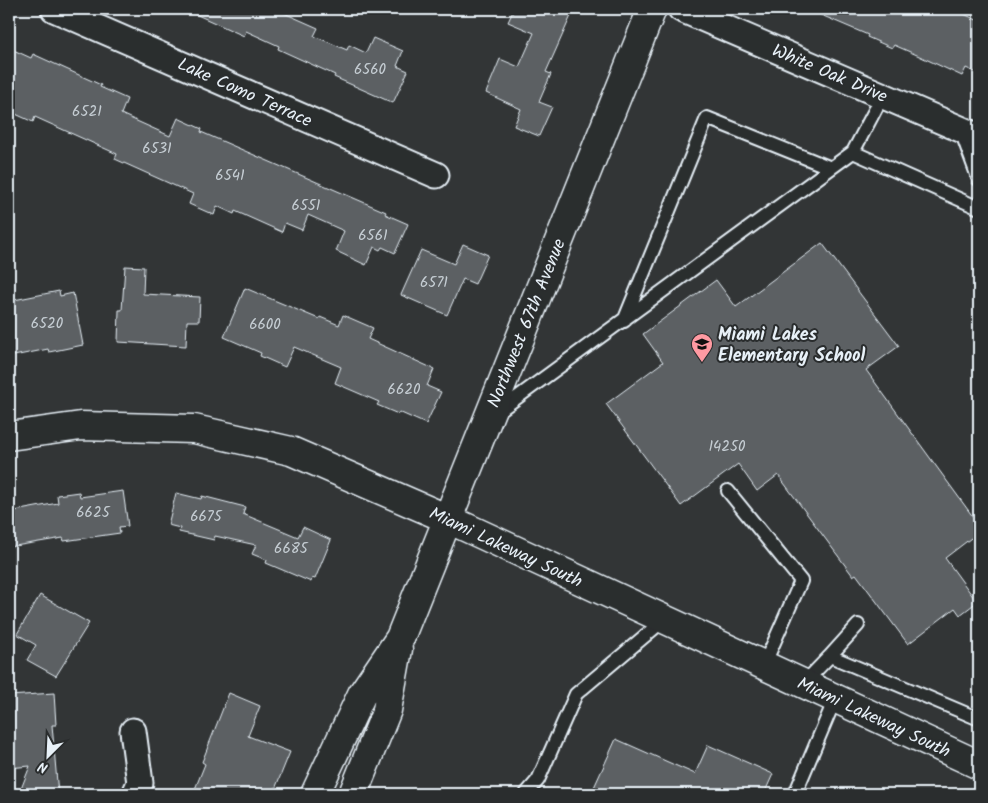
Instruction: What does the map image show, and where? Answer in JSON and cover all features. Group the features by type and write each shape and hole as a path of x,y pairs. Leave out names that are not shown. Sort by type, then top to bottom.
{"street":[{"name":"Lake Como Terrace","path":"54,9 436,175"},
{"name":"Northwest 67th Avenue","path":"353,794 387,710 400,638 652,9"},
{"name":"White Oak Drive","path":"681,9 970,133"},
{"name":"Miami Lakeway South","path":"9,436 81,426 194,429 291,451 448,519 979,765"},
{"name":"Northwest 67th Avenue","path":"315,794 362,694 400,638"},
{"path":"133,731 140,783 135,794"}],"lane":[{"path":"488,419 853,152 883,95"},
{"path":"624,320 707,118 832,168"},
{"path":"970,133 979,180"},
{"path":"853,152 979,208"},
{"path":"728,490 801,582 764,666"},
{"path":"526,794 538,780 576,694 665,619"},
{"path":"803,684 858,625"},
{"path":"830,656 979,719"},
{"path":"795,794 835,699"}],"building":[{"path":"184,9 275,9 318,28 314,36 347,50 349,45 366,53 373,38 403,51 397,66 408,71 393,103 334,77 335,75 278,49 279,46 246,31 244,36"},
{"path":"514,9 574,9 546,72 551,74 539,102 552,107 539,136 514,126 521,109 486,93 500,59 519,67 534,33 508,22"},
{"path":"807,9 953,9 979,21 979,74 966,68 962,76 894,45 892,48 867,37 868,35"},
{"path":"9,48 31,58 33,54 127,99 121,114 170,136 178,118 202,129 201,132 386,212 385,214 408,224 395,253 382,247 380,250 374,247 366,265 336,251 344,231 308,215 302,230 285,223 282,232 235,211 234,214 217,206 214,215 189,204 193,194 115,159 117,154 35,117 33,122 9,111"},
{"path":"822,243 899,346 866,370 979,525 979,532 945,558 977,602 960,615 955,608 908,644 856,574 853,576 778,475 757,491 738,464 681,506 606,404 663,362 643,334 716,280 736,307"},
{"path":"463,244 488,255 475,284 463,279 447,315 401,295 421,250 454,264"},
{"path":"125,266 144,267 143,294 200,297 199,321 187,321 186,346 118,342 119,310 122,310"},
{"path":"245,288 319,319 320,317 339,325 343,315 373,328 368,339 434,369 427,386 441,392 426,424 377,405 379,402 335,383 341,367 294,347 285,367 260,356 261,353 224,337"},
{"path":"59,291 60,296 73,293 83,345 49,352 48,349 9,357 9,301"},
{"path":"123,491 128,526 119,527 120,533 64,541 63,538 9,547 9,512 58,503 57,495 79,492 80,497"},
{"path":"176,493 201,499 202,496 245,507 243,514 298,537 303,527 331,540 315,579 312,578 311,582 266,563 267,560 252,554 256,545 215,536 214,540 179,532 180,528 168,525"},
{"path":"40,595 89,623 56,676 27,660 36,645 17,634"},
{"path":"54,693 56,725 52,725 58,794 19,794 30,766 9,768 9,696"},
{"path":"229,693 260,706 248,736 290,752 273,794 193,794 205,764 202,762"},
{"path":"616,739 695,774 708,745 773,774 764,794 591,794"}],"place":[{"name":"Miami Lakes Elementary School","path":"702,363"}]}
